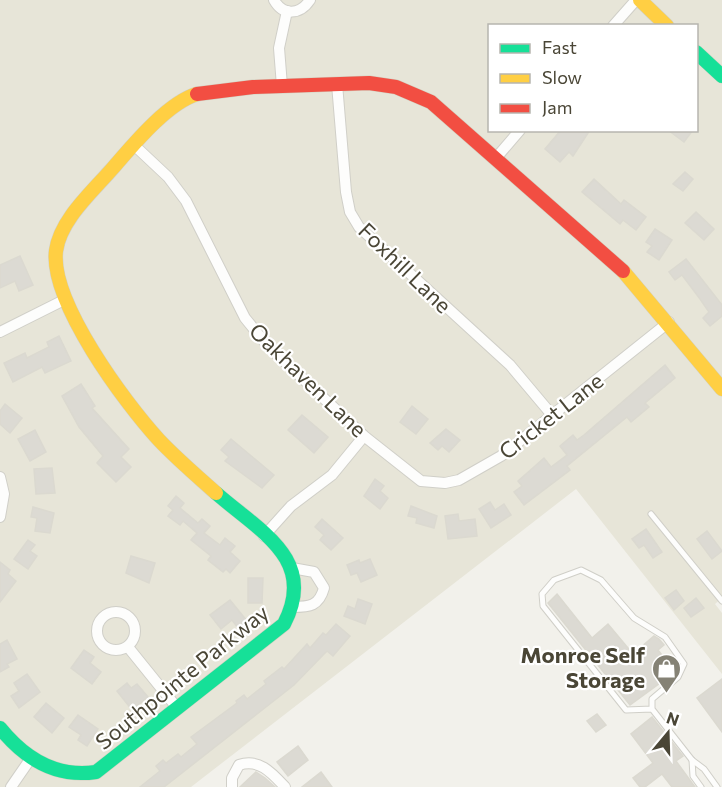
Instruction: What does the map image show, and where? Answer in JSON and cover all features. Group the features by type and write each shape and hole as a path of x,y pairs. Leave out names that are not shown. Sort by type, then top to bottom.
{"street":[{"path":"273,0 287,11 300,10 310,0"},
{"path":"615,24 638,0 665,24"},
{"path":"282,86 279,48 287,11"},
{"path":"698,54 722,76"},
{"name":"Foxhill Lane","path":"337,84 344,182 350,212 359,227 510,365 552,415"},
{"name":"Southpointe Parkway","path":"0,728 8,740 31,758 59,772 80,776 96,772 284,624 292,607 295,582 292,568 264,536 152,432 116,386 66,299 56,254 62,230 163,114 193,94 282,86 381,84 415,94 431,102 632,279 722,389"},
{"path":"496,158 518,132"},
{"name":"Oakhaven Lane","path":"135,146 168,177 186,201 245,318 267,345 364,436 421,481"},
{"path":"0,332 66,299"},
{"name":"Cricket Lane","path":"421,481 445,483 477,472 669,322"},
{"path":"264,536 291,506 332,475 364,436"},
{"path":"0,477 4,494 0,517"},
{"name":"Southpointe Parkway","path":"292,568 314,572 324,588 316,604 292,607"},
{"path":"128,647 178,709"},
{"path":"11,787 31,758"},
{"path":"232,787 232,778 239,765 249,762 262,766 285,787"}],"lane":[{"path":"651,514 722,601"},
{"path":"652,709 627,710 543,606 542,594 554,580 581,570 601,580 634,618 665,637 684,664 678,677 652,699 652,709 692,760 704,770 717,787"},
{"path":"692,760 693,776 701,787"}],"shaded area":[{"path":"0,0 722,0 722,598 715,604 722,613 722,674 576,489 191,787 0,787"}],"building":[{"path":"559,132 589,132 573,156 569,152 560,162 545,149"},
{"path":"671,132 692,132 684,142"},
{"path":"685,172 693,179 683,191 673,184"},
{"path":"594,179 621,204 624,200 646,217 636,230 623,220 620,224 582,192"},
{"path":"696,212 714,229 704,240 685,223"},
{"path":"655,229 672,240 659,260 647,252 652,246 646,242"},
{"path":"20,256 33,285 19,291 15,281 0,288 0,265"},
{"path":"686,259 722,305 722,316 710,326 703,318 709,312 682,275 675,280 669,272"},
{"path":"59,336 71,361 45,373 42,367 13,382 4,363 25,353 27,358 49,347 47,342"},
{"path":"665,365 675,378 645,403 649,407 631,422 627,417 567,466 570,470 524,505 514,492 522,486 518,481 544,458 551,467 567,455 560,446 573,435 577,440 584,435"},
{"path":"81,384 95,406 92,408 129,449 121,457 131,467 116,482 97,463 103,456 79,427 62,396"},
{"path":"5,404 22,418 10,433 0,424 0,411"},
{"path":"412,406 428,419 416,434 400,422"},
{"path":"302,415 328,437 314,453 288,430"},
{"path":"446,429 460,440 449,452 442,446 438,450 430,443"},
{"path":"35,430 46,452 30,461 18,439"},
{"path":"231,439 274,475 262,488 225,461 229,457 221,450"},
{"path":"52,468 55,493 36,494 34,469"},
{"path":"375,479 384,486 380,491 388,498 380,509 364,496"},
{"path":"176,496 184,503 180,508 198,523 202,519 210,526 204,533 220,545 225,538 235,546 230,552 240,561 230,573 226,569 223,572 208,560 211,556 191,540 197,533 183,521 180,525 168,516 173,510 168,506"},
{"path":"490,502 495,510 504,504 511,515 491,528 479,509"},
{"path":"411,506 437,516 434,528 416,523 417,518 408,516"},
{"path":"33,507 54,513 50,533 35,531 37,518 31,517"},
{"path":"458,514 459,521 475,519 477,536 448,539 445,516"},
{"path":"322,519 343,538 331,550 320,540 324,535 315,527"},
{"path":"646,529 662,552 653,558 644,545 639,548 632,539"},
{"path":"707,531 722,551 712,559 697,539"},
{"path":"28,540 35,545 30,551 37,556 28,569 14,559"},
{"path":"131,556 155,563 149,583 126,573"},
{"path":"370,559 377,575 361,582 357,573 351,575 347,565 359,560 360,563"},
{"path":"0,562 10,570 8,574 16,581 0,602"},
{"path":"248,578 263,578 262,603 248,603"},
{"path":"676,590 684,601 674,610 665,598"},
{"path":"557,594 592,638 608,624 633,654 654,636 659,639 664,645 658,650 675,672 630,705 548,603"},
{"path":"696,598 704,608 691,617 684,608"},
{"path":"358,599 372,604 365,624 344,616 348,606 355,609"},
{"path":"230,600 247,621 238,628 232,620 221,629 210,615"},
{"path":"336,624 350,636 333,656 327,651 294,685 164,787 140,787 160,771 156,766 163,760 166,763 178,754 181,757 197,744 191,737 237,703 236,701 244,695 247,699 266,684 264,681 282,667 284,669 307,644 310,648 323,633 326,635"},
{"path":"7,640 17,659 7,664 9,667 0,672 0,644"},
{"path":"84,650 94,657 90,663 101,672 92,684 71,668"},
{"path":"27,674 40,692 19,708 11,696 19,691 14,683"},
{"path":"722,679 722,732 697,698"},
{"path":"127,683 131,688 137,684 148,697 132,710 117,691"},
{"path":"46,703 64,718 52,733 34,717"},
{"path":"597,714 606,725 596,732 587,721"},
{"path":"78,715 98,729 87,746 78,740 81,735 69,727"},
{"path":"652,717 683,756 676,761 695,787 672,787 662,774 645,787 640,787 633,778 653,763 631,734"},
{"path":"298,746 308,760 288,776 277,762"},
{"path":"256,772 265,778 275,787 240,787"},
{"path":"321,772 332,787 302,787"}],"traffic: fast":[{"path":"698,54 722,76"},
{"path":"0,728 20,749 42,764 68,772 96,772 284,624 293,601 294,581 289,564 279,548 265,534 216,493"}],"traffic: slow":[{"path":"640,0 665,24"},
{"path":"197,94 174,106 130,149 70,217 56,251 57,272 65,297 92,351 128,402 159,440 216,493"},
{"path":"623,271 722,389"}],"traffic: jam":[{"path":"197,94 253,87 369,83 396,87 431,102 623,271"}],"place":[{"name":"Monroe Self Storage","path":"666,694"}]}
